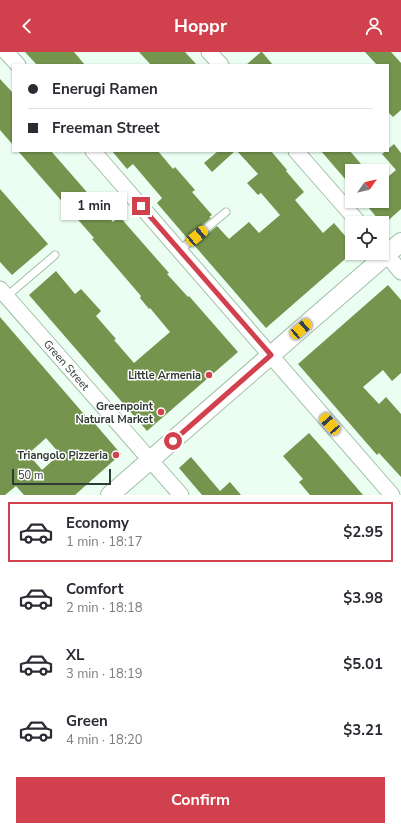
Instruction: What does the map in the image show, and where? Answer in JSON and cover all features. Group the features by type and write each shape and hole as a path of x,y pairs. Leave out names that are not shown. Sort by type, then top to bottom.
{"street":[{"path":"6,52 17,64"},
{"path":"209,52 220,64"},
{"path":"94,152 392,495"},
{"path":"297,152 353,216"},
{"path":"389,249 401,242"},
{"path":"389,258 401,272"},
{"path":"110,495 271,355 375,260"},
{"name":"Green Street","path":"3,292 181,495"}],"lane":[{"path":"180,250 226,212"},
{"path":"3,292 55,255"}],"building":[{"path":"25,52 74,52 84,64 36,64"},
{"path":"139,52 185,52 196,64 150,64"},
{"path":"262,52 272,64 247,64"},
{"path":"365,52 391,52 401,63 401,110 393,117 389,113 389,64 376,64"},
{"path":"0,79 12,92 12,144 0,130"},
{"path":"394,144 401,153 401,209 389,220 389,216 376,216 369,208 389,208 389,176 396,170 382,154 389,152 389,148"},
{"path":"19,152 52,152 113,222 119,216 169,273 167,274 188,297 189,296 238,352 147,431 29,295 56,271 75,294 81,289 101,311 96,316 134,363 170,332 150,308 149,309 140,298 141,296 92,239 94,238"},
{"path":"113,152 159,152 173,169 175,167 195,190 192,192 212,215 209,217 211,218 187,238 157,203 162,198 133,164 127,169"},
{"path":"217,152 234,152 212,172 204,163"},
{"path":"238,152 272,152 304,192 295,200 323,233 334,223 345,236 345,259 266,328 194,245 217,226 229,239 249,222 259,233 280,215 261,193 258,195 247,183 258,174"},
{"path":"322,152 351,152 361,164 345,164 345,179"},
{"path":"0,189 48,244 12,275 0,262"},
{"path":"388,285 401,300 401,373 392,381 383,370 363,387 379,404 386,397 401,414 401,477 379,453 377,455 298,364"},
{"path":"0,317 89,420 90,418 121,454 75,495 24,495 16,486 5,495 0,495","holes":["46,438 60,454 42,470 28,454"]},
{"path":"309,433 363,495 310,495 299,482 303,479 283,456"},
{"path":"191,457 220,491 230,482 241,495 202,495 179,468"}],"place":[{"name":"Little Armenia","path":"209,375"},
{"name":"Greenpoint Natural Market","path":"161,412"},
{"name":"Triangolo Pizzeria","path":"116,455"}],"route":[{"path":"141,206 271,355 173,441"}]}
